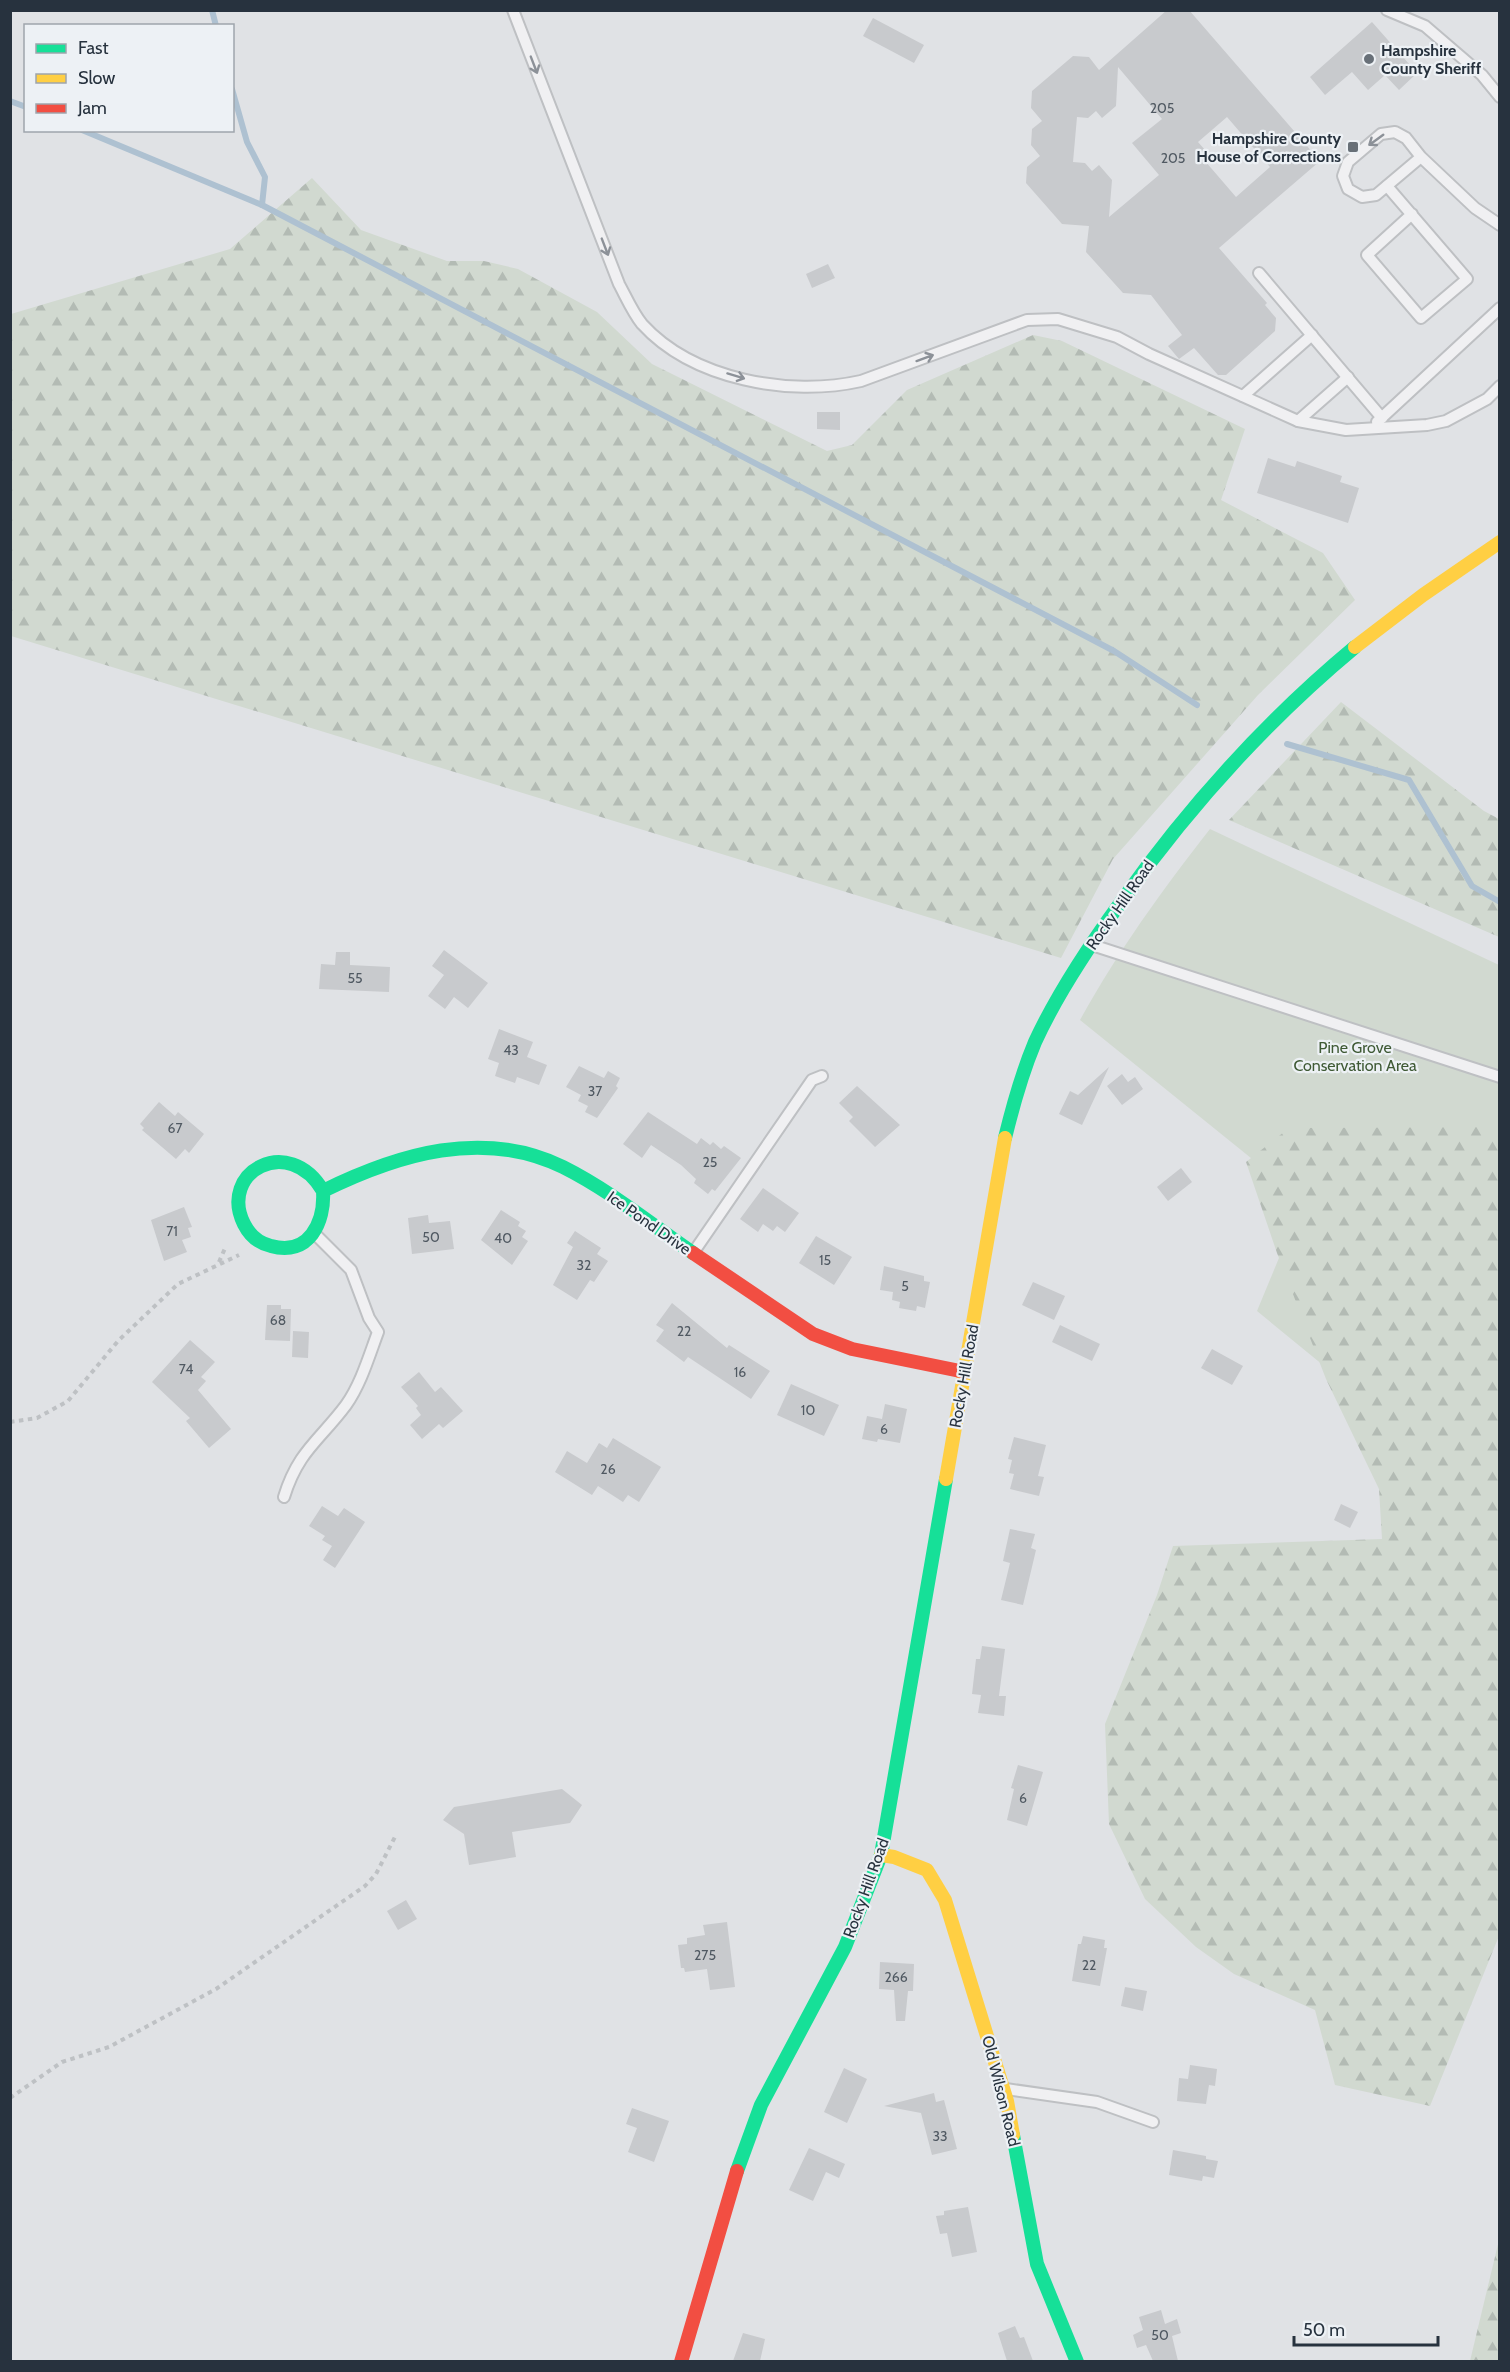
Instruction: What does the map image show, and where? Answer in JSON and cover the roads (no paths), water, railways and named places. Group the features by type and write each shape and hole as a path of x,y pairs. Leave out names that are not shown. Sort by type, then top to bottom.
{"main road":[{"name":"Rocky Hill Road","path":"681,2361 727,2199 761,2105 845,1947 881,1855 1002,1150 1015,1097 1041,1029 1091,945 1178,826 1257,737 1351,650 1412,603 1500,542"},
{"name":"Ice Pond Drive","path":"323,1191 366,1169 411,1153 456,1146 495,1148 540,1158 569,1170 813,1334 852,1349 964,1372"},
{"path":"271,1162 293,1162 312,1173 323,1191 324,1213 314,1234 291,1247 278,1248 264,1244 248,1232 239,1212 241,1190 252,1172 271,1162"},
{"name":"Old Wilson Road","path":"881,1855 894,1857 927,1870 945,1900 1005,2095 1037,2264 1077,2361"}],"lane":[{"path":"513,10 619,284 641,323 670,349 696,363 743,378 801,387 837,387 861,381 1027,320 1058,319 1116,337 1298,421 1346,430 1427,425 1446,421 1487,399 1500,386"},
{"path":"1387,10 1425,26 1482,75 1500,97"},
{"path":"1421,157 1376,195 1362,198 1348,189 1343,177 1348,162 1381,134 1395,132 1406,138 1421,157 1475,208 1500,225"},
{"path":"1387,186 1412,214 1467,279 1421,318 1367,255 1412,214"},
{"path":"1259,273 1382,418"},
{"path":"1369,429 1500,308"},
{"path":"1243,396 1312,336"},
{"path":"1298,421 1348,377"},
{"path":"1091,945 1500,1077"},
{"path":"693,1253 812,1080 822,1076"},
{"path":"284,1497 300,1460 352,1395 378,1332 369,1318 351,1270 314,1234"},
{"path":"1005,2095 1016,2100 1034,2091 1097,2102 1153,2122"}],"waterway":[{"path":"212,10 216,24"},
{"path":"234,96 247,142 265,177 262,205"},
{"path":"10,101 24,106"},
{"path":"87,132 262,205 1114,651 1197,705"},
{"path":"1287,744 1409,780 1472,886 1500,902"}],"place":[{"name":"Hampshire County Sheriff","path":"1369,59"},
{"name":"Hampshire County House of Corrections","path":"1353,147"}],"park label":[{"name":"Pine Grove Conservation Area","path":"1355,1056"}]}
